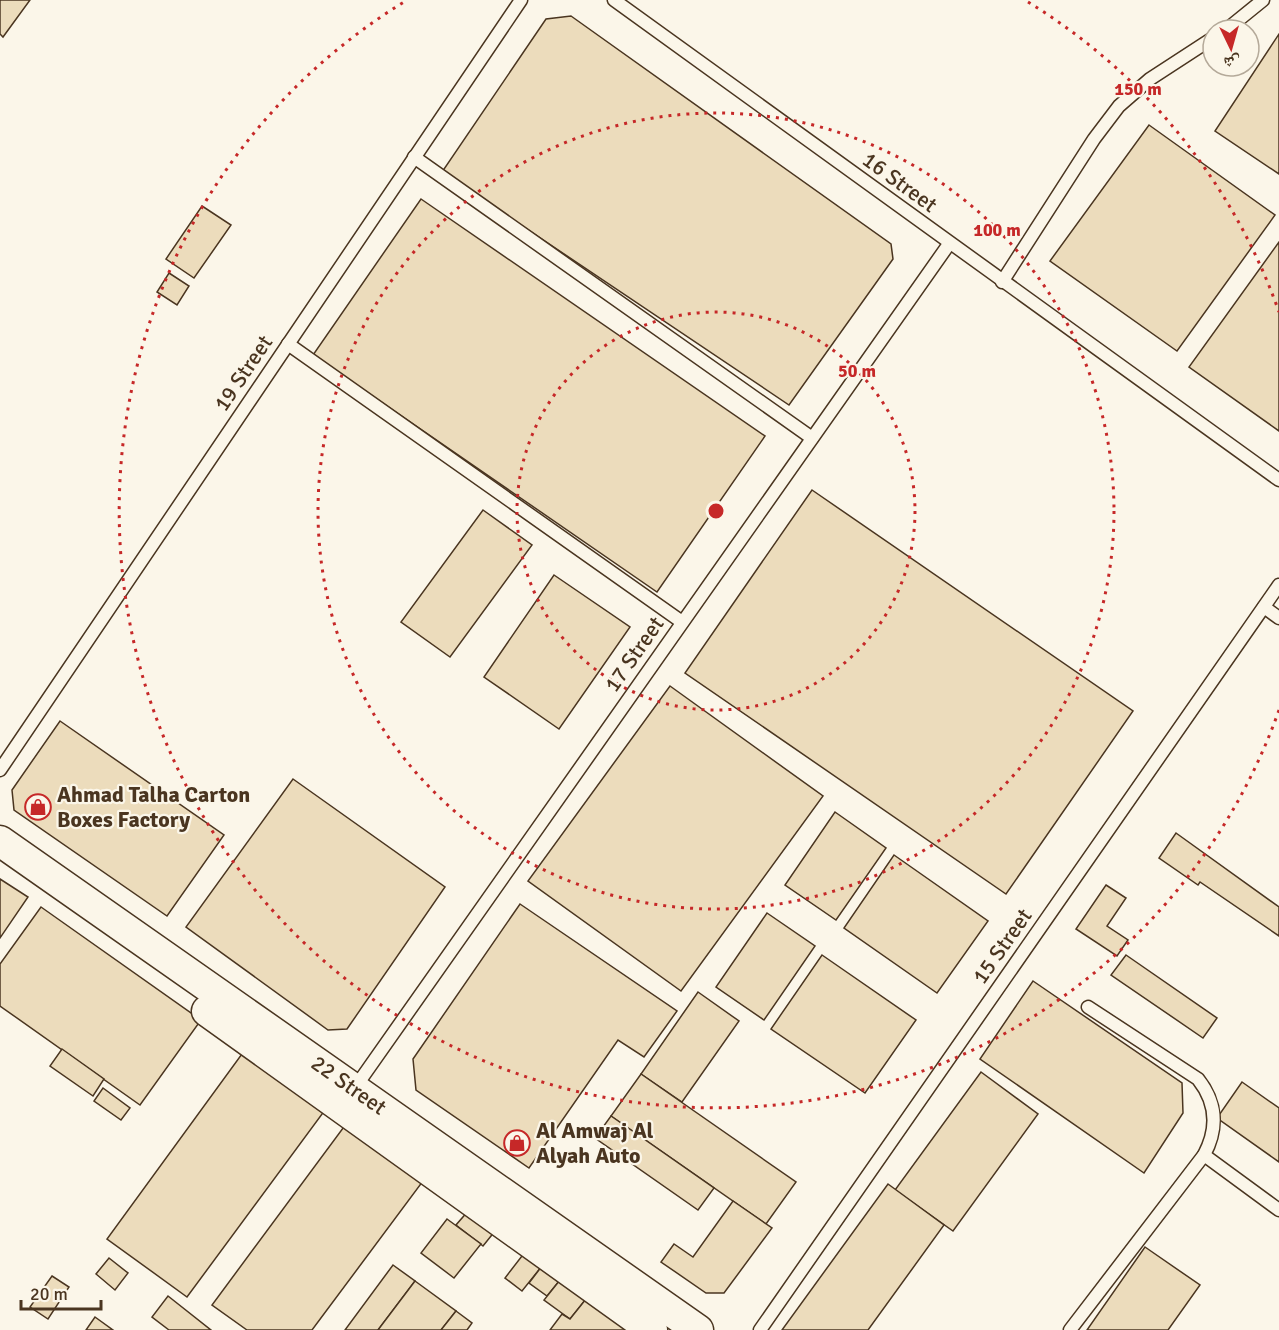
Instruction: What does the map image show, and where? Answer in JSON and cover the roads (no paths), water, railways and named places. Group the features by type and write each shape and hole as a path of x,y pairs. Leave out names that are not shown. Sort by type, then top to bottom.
{"street":[{"name":"22 Street","path":"0,841 698,1330"},
{"name":"22 Street","path":"0,863 652,1330"}],"lane":[{"name":"19 Street","path":"0,770 521,0"},
{"name":"16 Street","path":"614,0 1279,480"},
{"path":"1241,18 1263,0"},
{"path":"1002,282 1094,139 1119,106 1150,79 1201,46"},
{"path":"414,157 812,438"},
{"name":"17 Street","path":"354,1089 949,244"},
{"path":"288,344 682,622"},
{"name":"15 Street","path":"760,1330 1279,585"},
{"path":"1264,607 1279,618"},
{"path":"1070,1330 1203,1155 1214,1129 1209,1092 1198,1079 1088,1007"},
{"path":"1203,1155 1279,1210"}],"place":[{"name":"Ahmad Talha Carton Boxes Factory","path":"38,807"},
{"name":"Al Amwaj Al Alyah Auto","path":"517,1143"}]}
